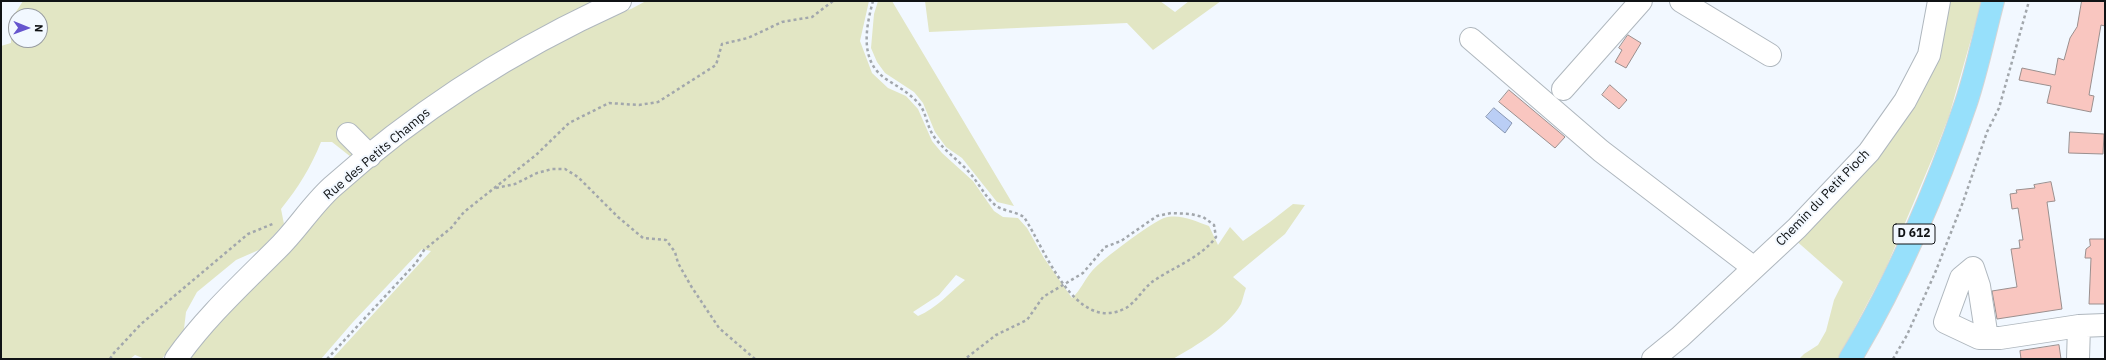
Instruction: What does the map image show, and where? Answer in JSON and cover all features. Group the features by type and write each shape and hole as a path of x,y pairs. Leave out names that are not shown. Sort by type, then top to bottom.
{"highway":[{"name":"D 612","path":"1850,359 1869,327 1922,216 1966,103 1993,1"}],"street":[{"name":"Rue des Petits Champs","path":"176,359 186,345 237,288 276,250 331,188 370,156 455,91 545,40 620,1"},
{"path":"1563,89 1641,1"},
{"path":"1681,1 1770,55"},
{"name":"Chemin du Petit Pioch","path":"1653,359 1797,228 1869,152 1905,101 1929,55 1940,1"},
{"path":"1471,39 1601,151 1754,268"},
{"path":"348,134 370,156"},
{"path":"1987,338 2000,338 2079,326 2105,325"},
{"path":"2078,359 2079,326"}],"path":[{"path":"328,359 416,263 424,250 451,228 464,212 536,155 569,123 609,103 639,105 658,102 716,65 722,44 748,38 782,22 812,17 833,1"},
{"path":"872,1 865,38 868,53 875,67 884,78 914,99 923,110 927,125 934,137 970,172 994,204 1016,212 1024,217 1065,285 1079,302 1093,310 1107,314 1127,307 1151,284 1209,247 1216,237 1214,225 1204,217 1191,214 1171,213 1157,216 1121,242 1105,247 1083,273 1065,285 1043,297 1027,320 996,335 965,359"},
{"path":"1893,359 1907,335 1935,273 1963,202 1987,132 1999,108 2029,1"},
{"path":"493,189 516,184 537,173 552,169 565,169 578,177 618,217 643,238 666,240 675,252 678,263 691,286 719,328 755,359"},
{"path":"110,359 112,354 141,324 248,234 279,221"}],"green space":[{"path":"23,1 613,1 405,124 371,139 351,157 332,142 321,142 304,177 281,209 284,224 261,249 236,260 197,292 186,312 184,329 162,359 145,359 135,355 130,359 1,359 1,46 8,44 8,48 48,48 48,8 18,8"},
{"path":"646,1 869,1 860,41 872,73 888,88 906,96 918,109 932,141 942,153 973,181 994,211 1003,217 1018,218 1027,228 1044,258 1072,298 1078,292 1089,274 1097,266 1138,234 1164,218 1175,216 1181,217 1209,226 1218,245 1230,227 1243,241 1293,204 1305,205 1285,234 1233,277 1246,288 1241,304 1235,313 1211,335 1173,359 332,359 431,251 422,249 353,322 321,359 183,359 335,193 437,115 532,56 608,17 631,9","holes":["956,275 965,280 943,300 925,313 918,316 913,312 939,295"]},
{"path":"878,1 892,1 1014,206 997,202 962,158 946,147 935,132 923,103 914,92 885,73 877,62 871,48 874,14"},
{"path":"925,1 1160,1 1175,12 1189,1 1221,1 1153,50 1127,23 929,32"},
{"path":"1944,1 1982,1 1949,116 1935,152 1886,268 1838,359 1799,359 1818,345 1826,331 1834,300 1843,282 1793,238 1864,168"}],"water":[{"path":"1494,108 1512,123 1505,133 1486,117"}],"building":[{"path":"2082,1 2105,1 2105,26 2101,25 2089,95 2094,96 2091,112 2047,103 2051,86 2019,80 2022,68 2055,75 2058,58 2064,60 2070,38 2077,27"},
{"path":"1628,35 1641,43 1626,68 1615,62 1622,50 1619,48"},
{"path":"1610,85 1627,100 1619,109 1602,95"},
{"path":"1509,90 1565,137 1555,148 1499,102"},
{"path":"2070,132 2104,134 2103,154 2069,153"},
{"path":"2051,182 2055,201 2047,202 2062,309 1997,319 1992,291 2017,287 2011,249 2020,248 2019,240 2023,240 2018,208 2012,209 2010,194 2017,193 2016,190 2035,188 2034,185"},
{"path":"2090,239 2105,239 2105,304 2089,304 2091,258 2085,258 2086,249 2090,246"},
{"path":"2059,345 2061,359 2021,359 2020,351"}]}
